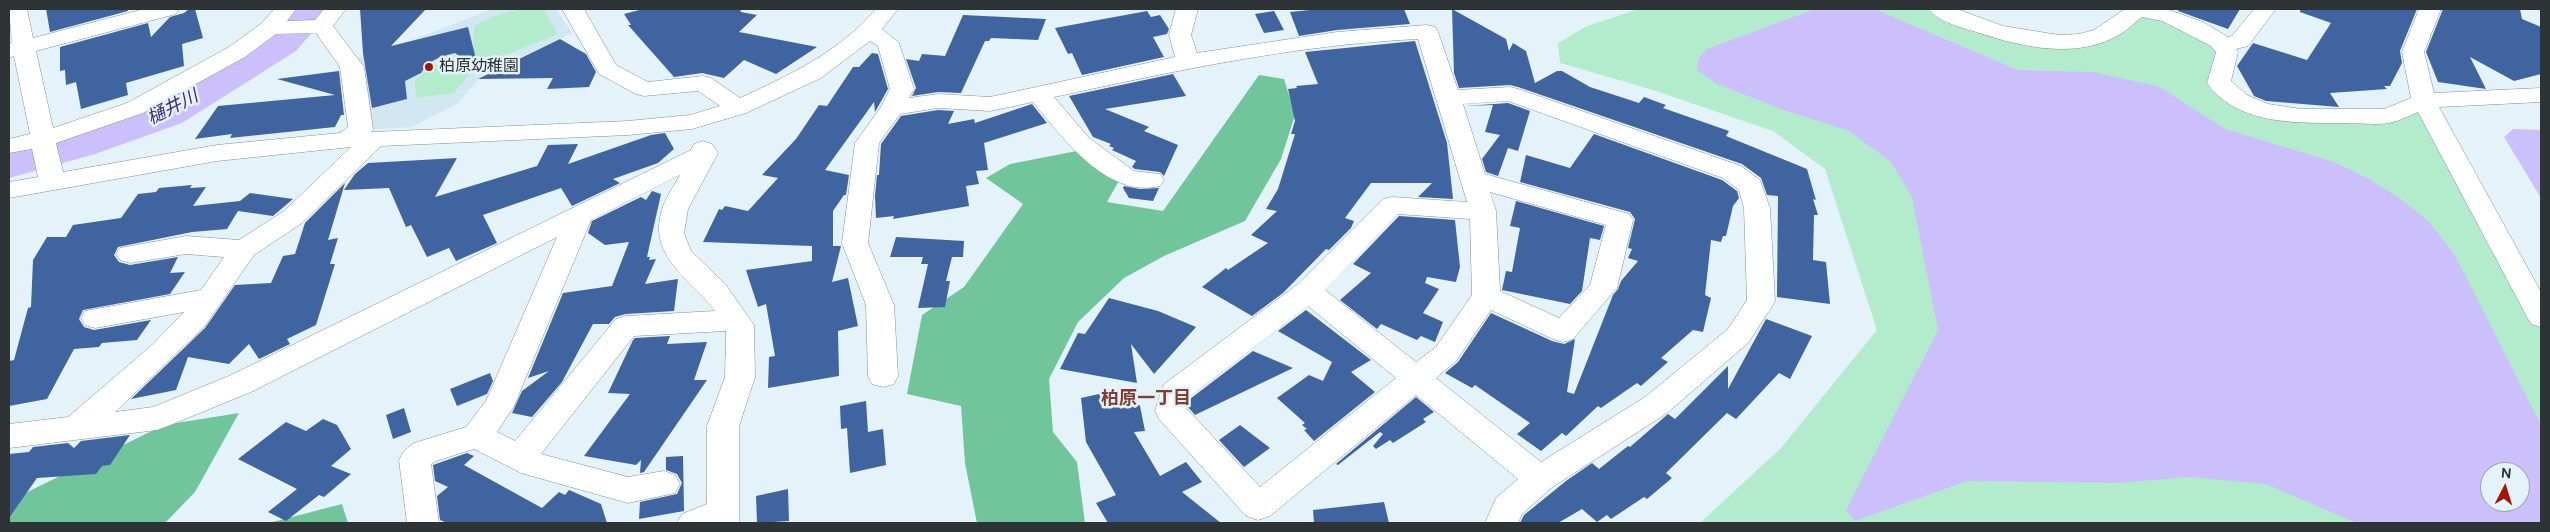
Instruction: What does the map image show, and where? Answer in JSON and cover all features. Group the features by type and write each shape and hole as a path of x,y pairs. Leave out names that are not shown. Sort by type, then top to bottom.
{"street":[{"path":"16,9 16,50 44,142 51,178"},
{"path":"16,50 168,9"},
{"path":"9,146 44,142 135,108 237,52 270,28 285,9"},
{"path":"573,9 607,69 644,89 703,83 738,108"},
{"path":"9,190 51,178 217,153 347,140 628,128 692,122 738,108 814,73 869,30 888,9"},
{"path":"1187,9 1180,35 1188,61"},
{"path":"1940,9 1977,24 2023,37 2052,42 2095,38 2109,32 2137,9 2178,20 2219,40 2227,52 2219,83 2239,100 2263,110 2301,116 2387,116 2412,124 2445,140"},
{"path":"2222,46 2240,41 2264,9"},
{"path":"2430,9 2413,52 2424,101 2541,317"},
{"path":"270,28 329,17 352,67 361,129 347,140"},
{"path":"869,30 888,43 902,89 892,108 867,143 855,242 880,305 883,376"},
{"path":"892,108 938,101 990,104 1038,92 1188,61 1325,42 1427,32 1483,211 1486,296 1446,354 1258,507 1170,411 1174,393 1308,290 1392,205 1483,211"},
{"path":"1038,92 1080,143 1127,178 1151,180"},
{"path":"1449,98 1510,94 1732,172 1751,186 1757,208 1761,301 1738,336 1656,405 1540,479 1508,507 1502,523"},
{"path":"2387,116 2424,101 2541,95"},
{"path":"692,122 704,153 675,209 671,233 679,255 716,292 740,325 740,376 723,426 713,519"},
{"path":"76,428 162,352 194,320 244,249 293,217 374,139"},
{"path":"9,436 157,418 240,384 579,217 704,153"},
{"path":"1473,179 1620,220 1602,288 1563,332 1486,296"},
{"path":"423,523 415,460 425,452 477,436 499,406 579,217"},
{"path":"130,254 186,245 244,249"},
{"path":"1308,290 1540,479"},
{"path":"95,318 209,298"},
{"path":"520,458 626,326 736,320"},
{"path":"477,436 532,464 628,490 664,484"}],"shaded area":[{"name":"柏原幼稚園","path":"492,9 556,9 572,33 481,76 458,103 412,127 367,130 356,58 387,50"},
{"path":"1815,9 1874,9 2018,70 2093,72 2160,87 2225,129 2334,162 2369,179 2402,200 2429,222 2455,255 2541,425 2541,523 2357,523 2265,484 2189,477 2117,483 1967,481 1855,521 1846,510 1938,330 1912,197 1891,162 1849,131 1781,109 1715,83 1697,70 1698,59 1707,49"},
{"path":"2513,129 2541,130 2541,198 2504,137"}],"green space":[{"path":"520,9 543,9 558,34 475,67 454,93 416,98 415,80 433,66 473,55 474,26 494,16"},
{"path":"1639,9 1932,9 2051,46 2108,40 2138,18 2137,10 2219,41 2219,83 2263,110 2387,116 2424,101 2541,319 2541,523 1700,523 1781,448 1877,330 1825,169 1773,131 1650,89 1560,63 1558,43 1587,26"},
{"path":"1259,75 1284,79 1295,115 1281,159 1245,221 1164,256 1124,278 1078,322 1049,379 1053,432 1077,462 1085,523 977,523 965,463 961,406 907,394 922,315 964,287 1023,204 986,178 1010,164 1087,149 1121,177 1107,202 1163,211"},
{"path":"239,413 195,492 165,523 9,523 9,501 164,425"},
{"path":"342,504 348,523 269,523"}],"building":[{"path":"46,9 127,9 128,11 50,32"},
{"path":"189,9 195,9 203,38 182,44 184,66 126,83 128,95 81,109 76,82 66,85 65,70 60,71 60,47 148,23 151,37 170,17 184,13"},
{"path":"360,9 426,9 391,46 468,27 479,71 455,53 440,57 427,64 421,73 405,81 407,99 372,108 363,53"},
{"path":"643,9 740,9 741,12 757,15 739,32 817,47 776,74 744,60 724,78 702,73 674,77 628,25 631,25 624,14"},
{"path":"1320,9 1404,9 1410,24 1337,30 1299,36 1290,12"},
{"path":"1452,9 1506,39 1509,51 1513,43 1526,51 1535,83 1557,71 1562,71 1590,87 1639,103 1644,97 1666,105 1663,108 1729,131 1726,136 1807,169 1816,200 1813,199 1818,215 1814,215 1813,260 1826,262 1830,304 1777,297 1778,196 1767,195 1761,178 1742,164 1518,87 1510,85 1459,88 1454,73"},
{"path":"2179,9 2240,9 2228,29 2178,11"},
{"path":"2300,9 2417,9 2400,51 2402,63 2390,86 2384,86 2387,89 2330,93 2339,107 2266,101 2254,96 2237,66 2253,43 2307,60 2331,23 2300,12"},
{"path":"2443,9 2520,9 2522,19 2541,27 2541,74 2514,81 2470,57 2486,89 2438,82 2426,52"},
{"path":"1147,11 1151,17 1160,15 1169,29 1167,34 1153,37 1164,57 1082,75 1072,53 1068,54 1055,28"},
{"path":"1274,11 1284,30 1264,33 1255,14"},
{"path":"963,15 1046,19 1038,40 991,38 989,41 985,41 961,93 938,92 912,96 916,88 906,59 919,61 922,54 945,56"},
{"path":"560,39 586,54 596,72 589,87 547,89 553,78 478,79"},
{"path":"1415,41 1447,143 1453,199 1418,197 1432,183 1371,183 1345,218 1354,221 1351,228 1329,250 1326,249 1283,293 1252,316 1202,287 1226,268 1228,270 1268,243 1251,235 1277,211 1266,209 1278,189 1295,134 1291,134 1295,121 1288,89 1297,88 1296,86 1318,84 1305,52"},
{"path":"872,53 878,54 888,89 875,112 874,102 825,170 849,175 846,195 844,195 833,211 833,246 841,246 832,282 848,278 858,326 838,331 839,376 768,388 769,357 775,356 766,304 758,307 746,270 812,261 812,246 703,242 719,209 722,210 725,206 748,211 778,178 762,175 796,139 819,105 827,106 853,67 859,67"},
{"path":"339,71 344,115 341,115 335,127 230,138 232,134 195,139 218,106 335,95 277,79"},
{"path":"1173,74 1186,96 1105,109 1149,127 1144,131 1178,145 1164,176 1160,172 1135,169 1132,167 1136,161 1112,150 1114,148 1109,146 1111,144 1093,137 1069,96"},
{"path":"1508,103 1530,111 1518,151 1508,148 1498,176 1486,172 1482,159 1500,135 1485,132 1493,105 1466,106"},
{"path":"1032,104 1047,123 984,143 988,170 976,171 979,184 966,186 969,206 893,219 894,216 876,218 875,196 877,175 879,175 881,144 901,116 938,110 954,111 948,124 974,119 975,123"},
{"path":"665,133 674,149 658,163 613,179 620,183 572,206 561,188 483,215 497,243 456,261 449,248 427,257 411,225 406,227 389,188 344,190 355,174 368,163 457,158 435,197 537,166 548,145 578,144 568,164 651,135"},
{"path":"1594,134 1722,180 1737,191 1739,198 1733,206 1726,236 1723,236 1721,242 1711,240 1705,295 1711,298 1703,332 1693,330 1661,358 1668,362 1641,386 1637,383 1601,408 1598,406 1566,436 1562,433 1541,451 1517,434 1530,423 1475,385 1472,388 1445,373 1458,362 1491,313 1552,341 1564,344 1575,339 1567,392 1574,394 1613,295 1621,281 1638,261 1628,258 1632,249 1628,248 1635,219 1630,212 1520,182 1526,155 1570,168"},
{"path":"345,183 328,240 338,238 330,264 335,264 316,325 287,339 290,344 259,359 249,344 229,364 188,357 176,390 131,399 205,328 235,285 271,283 283,256 295,254 305,223"},
{"path":"192,185 190,188 206,187 193,206 240,201 250,193 293,199 273,216 238,211 227,229 192,232 118,247 114,255 119,262 130,265 178,257 170,273 185,272 170,294 83,310 79,319 84,327 94,330 151,320 137,340 102,343 99,347 74,349 47,399 9,406 9,361 14,360 28,308 31,307 33,260 47,237 66,237 73,225 121,218 138,194 156,192 159,188"},
{"path":"1124,186 1140,189 1159,188 1153,201 1129,198 1123,188"},
{"path":"652,191 661,194 647,257 650,257 649,260 656,259 645,284 678,279 674,311 626,314 615,317 609,324 593,324 562,382 532,417 512,413 522,391 549,371 528,378 563,293 612,286 629,242 605,245 588,233 592,221 641,197 646,200"},
{"path":"1516,201 1604,226 1600,240 1590,238 1582,291 1570,304 1502,290 1506,271 1512,272 1520,228 1510,226"},
{"path":"1399,216 1455,220 1460,267 1456,282 1427,277 1425,283 1439,289 1423,313 1443,322 1435,342 1421,336 1417,340 1381,324 1377,329 1340,300 1371,273 1353,264"},
{"path":"896,237 964,241 963,257 952,257 946,281 950,281 945,307 918,308 928,264 921,264 923,257 890,257"},
{"path":"1109,298 1158,311 1196,327 1154,374 1131,344 1137,383 1060,369 1078,333 1085,334"},
{"path":"1306,310 1371,360 1351,372 1375,392 1314,441 1304,430 1307,429 1302,425 1305,423 1277,398 1309,375 1323,381 1332,362 1278,331"},
{"path":"1766,319 1812,336 1790,379 1779,373 1736,419 1727,413 1666,473 1672,478 1647,499 1644,497 1611,519 1607,515 1597,522 1582,509 1558,523 1520,523 1524,515 1592,463 1599,469 1628,446 1630,447 1668,414 1675,419 1728,366 1728,389"},
{"path":"670,336 667,344 707,342 694,380 707,380 644,472 640,473 641,460 636,465 584,456 630,394 608,393 633,340 635,338"},
{"path":"1253,351 1293,368 1195,415 1188,407 1190,399"},
{"path":"490,373 493,381 487,394 457,406 450,389"},
{"path":"1126,388 1140,406 1145,431 1134,432 1160,476 1186,462 1202,482 1182,492 1221,523 1108,523 1096,503 1116,495 1086,442 1081,398"},
{"path":"1416,397 1434,412 1423,419 1426,422 1393,443 1390,440 1376,449 1373,446 1383,434 1380,432 1338,465 1336,464"},
{"path":"866,401 868,432 883,429 886,465 850,473 847,428 841,429 840,406"},
{"path":"404,408 411,432 393,439 386,415"},
{"path":"323,419 337,425 351,449 331,466 351,474 324,497 319,495 286,521 268,512 297,489 238,459 286,422 306,431"},
{"path":"1240,425 1270,448 1244,467 1219,440"},
{"path":"130,435 110,465 102,466 96,474 37,478 9,518 9,454 29,452 33,447 68,443 74,448 81,441"},
{"path":"467,453 474,456 464,465 542,508 559,492 565,495 569,490 601,504 607,523 447,523 440,520 437,496 448,487 435,481 433,465"},
{"path":"683,456 684,511 639,519 640,502 677,494 682,483 677,474 666,470 666,457"},
{"path":"788,489 789,521 757,523 756,496"},
{"path":"1384,502 1389,523 1314,523 1313,510"}],"waterway":[{"name":"樋井川","path":"9,166 81,146 168,115 283,43 315,9"}],"place":[{"name":"柏原幼稚園","path":"429,67"}],"district":[{"name":"柏原一丁目","path":"1146,399"}]}
